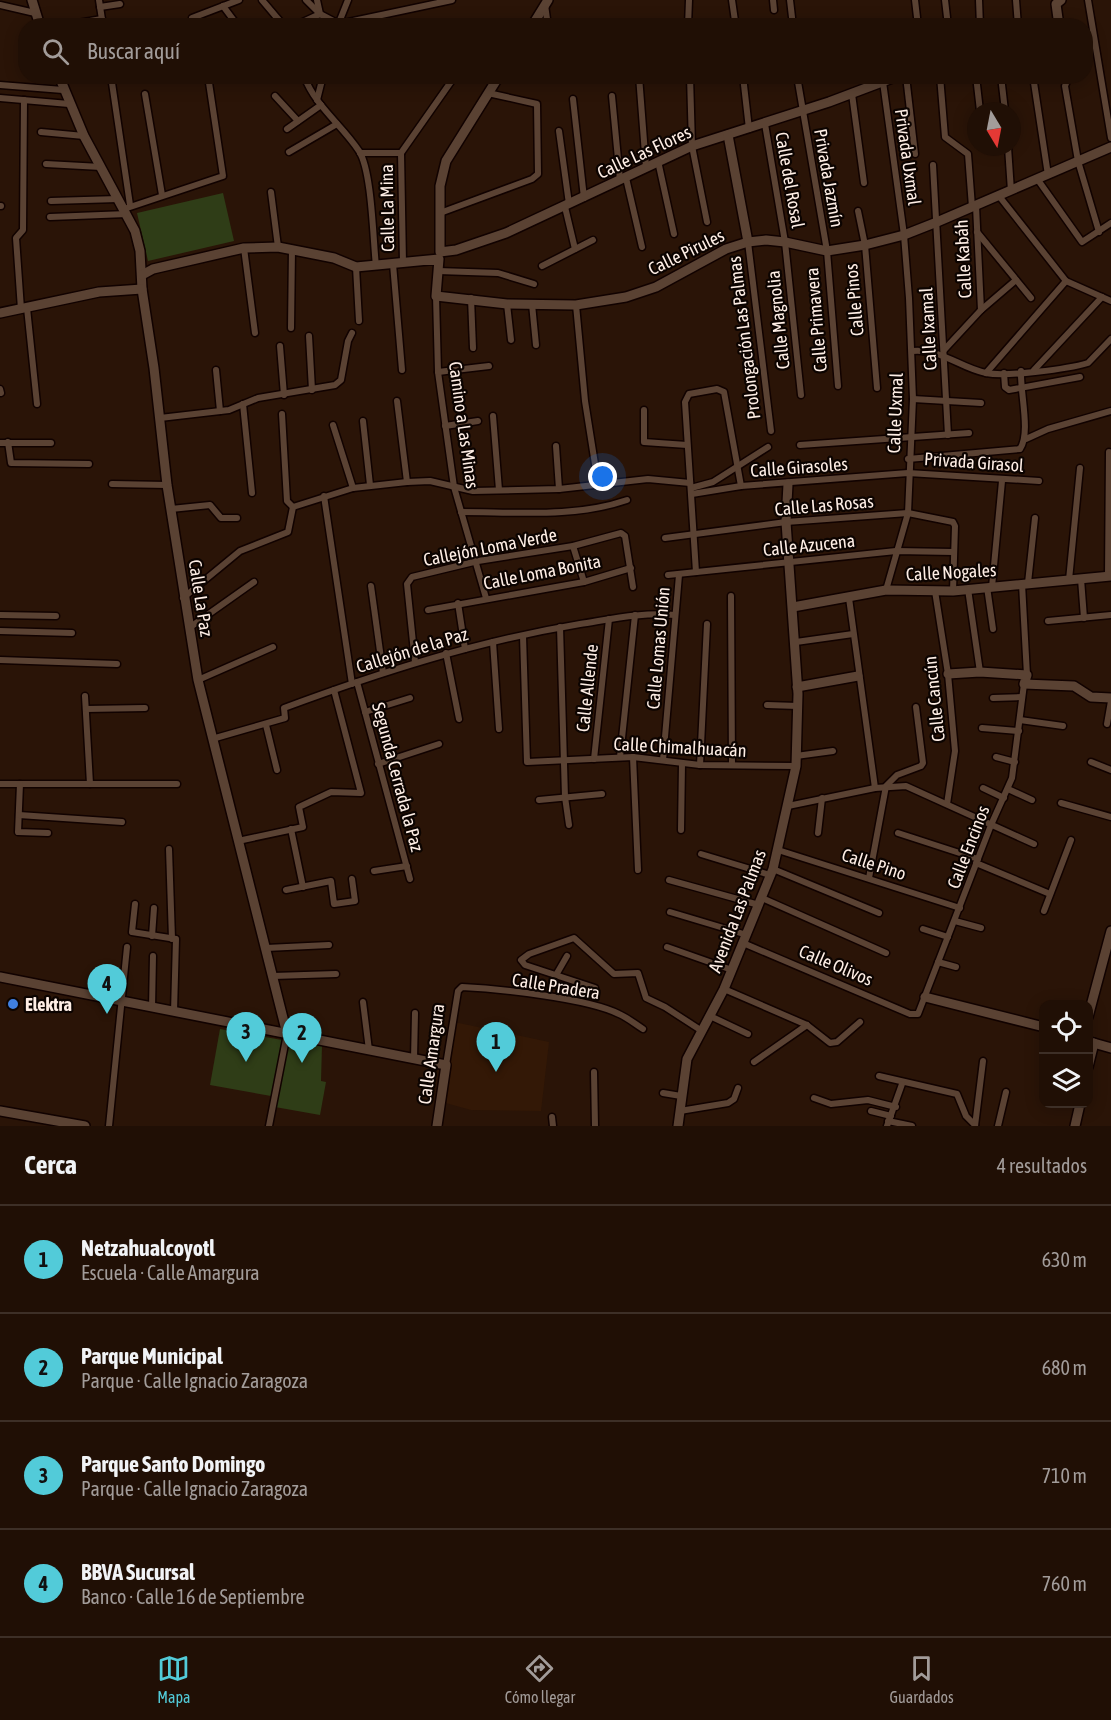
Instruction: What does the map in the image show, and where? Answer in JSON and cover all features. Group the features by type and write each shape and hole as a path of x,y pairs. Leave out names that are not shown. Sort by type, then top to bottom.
{"main road":[{"path":"32,0 37,18"},
{"path":"1059,2 1059,18"},
{"path":"537,18 547,3"},
{"name":"Calle La Paz","path":"61,84 100,167 118,199 127,209 140,251 142,289 167,485 183,598 198,680 287,1034"},
{"name":"Camino a Las Minas","path":"436,296 440,186 446,161 494,84"},
{"name":"Calle Las Flores","path":"142,275 153,269 244,248 292,249 334,258 356,267 439,256 506,233 692,146 765,124 878,84"},
{"path":"728,135 748,242"},
{"name":"Calle Pirules","path":"436,296 471,298 507,304 576,305 626,297 656,287 726,249 748,242 766,240 785,242 827,251 865,245 904,235 937,222 1111,147"},
{"path":"0,313 99,292 142,289"},
{"name":"Avenida Las Palmas","path":"678,1126 687,1059 724,989 772,872 796,766 798,706 786,522 788,484"},
{"name":"Calle Nogales","path":"793,607 886,590 952,591 1110,576"},
{"path":"948,674 980,672 1074,686 1091,696 1111,700"},
{"path":"797,687 858,676"},
{"path":"1093,1001 1111,931"},
{"path":"0,976 446,1065"},
{"path":"925,997 1039,1026"},
{"path":"1093,1043 1111,1048"},
{"name":"Calle Amargura","path":"438,1126 446,1065"},
{"path":"1075,1126 1079,1108"},
{"path":"0,1111 85,1126"}],"street":[{"path":"192,18 239,0"},
{"path":"262,0 277,18"},
{"path":"306,0 327,18"},
{"path":"317,0 320,14"},
{"path":"341,18 348,0"},
{"path":"370,18 452,0"},
{"path":"688,18 689,0"},
{"path":"732,0 735,18"},
{"path":"773,0 774,10"},
{"path":"790,0 792,18"},
{"path":"915,0 917,18"},
{"path":"945,0 947,18"},
{"path":"979,0 980,18"},
{"path":"1016,0 1017,18"},
{"path":"1088,0 1091,18"},
{"path":"102,18 100,3 120,4"},
{"path":"547,3 548,18"},
{"path":"0,5 35,13"},
{"path":"223,6 232,18"},
{"path":"311,18 320,14"},
{"path":"1093,30 1111,138"},
{"path":"112,84 127,209"},
{"path":"50,217 127,209 162,195 223,176 209,84"},
{"path":"307,84 310,93 360,153 366,176 376,266"},
{"path":"287,129 319,103 322,84"},
{"path":"360,153 401,153 449,84"},
{"path":"640,84 646,167"},
{"path":"690,84 692,146 707,222"},
{"path":"744,84 749,129"},
{"name":"Privada Jazmín","path":"798,84 827,251"},
{"name":"Privada Uxmal","path":"883,84 904,235"},
{"path":"907,84 915,154"},
{"name":"Calle Kabáh","path":"941,84 945,137 968,154 977,232 981,310"},
{"path":"977,84 979,102"},
{"path":"1002,84 1004,102"},
{"path":"1034,84 1048,175"},
{"path":"1065,84 1078,161 1099,232"},
{"path":"0,85 63,90"},
{"path":"440,213 537,176 537,104 488,93"},
{"path":"145,94 162,195"},
{"path":"852,94 864,183"},
{"path":"275,96 298,121"},
{"path":"612,96 623,179 642,247"},
{"path":"0,98 69,104"},
{"path":"573,99 584,198"},
{"path":"24,100 23,230 16,238 37,404"},
{"path":"289,152 337,124"},
{"name":"Calle del Rosal","path":"765,124 785,242"},
{"path":"559,131 567,206 575,249"},
{"path":"41,132 84,136"},
{"name":"Calle La Mina","path":"401,153 398,263 402,370"},
{"path":"1009,156 1011,191"},
{"path":"658,161 674,234"},
{"path":"46,164 100,167"},
{"name":"Calle Ixamal","path":"933,165 948,435"},
{"path":"1038,180 1082,242 1109,227"},
{"path":"271,192 278,247"},
{"path":"999,196 1066,281 1111,301"},
{"path":"51,201 118,199"},
{"name":"Calle Pinos","path":"858,211 865,245 877,388"},
{"path":"977,232 1031,298"},
{"name":"Calle Uxmal","path":"886,590 908,513 908,459 913,399 904,235"},
{"path":"542,266 592,240"},
{"name":"Prolongación Las Palmas","path":"748,242 771,431"},
{"name":"Calle Magnolia","path":"785,242 801,395"},
{"path":"244,248 255,333"},
{"path":"291,328 292,249"},
{"name":"Calle Primavera","path":"827,251 838,386"},
{"path":"356,267 359,321"},
{"path":"438,271 498,273 534,284"},
{"path":"944,352 981,310 1016,280"},
{"path":"986,373 1066,281"},
{"name":"Camino a Las Minas","path":"436,296 438,372 454,487 478,561 486,598"},
{"path":"1034,370 1102,297"},
{"path":"471,298 473,348"},
{"path":"507,304 511,340"},
{"path":"532,304 536,345"},
{"path":"576,305 585,401 598,483"},
{"path":"160,418 220,411 284,395 326,388 341,380 348,341 352,333"},
{"path":"309,336 312,390"},
{"path":"912,351 944,352 986,373 1004,373 1088,363 1111,339"},
{"path":"280,346 284,395"},
{"path":"438,372 489,366"},
{"path":"216,370 220,411"},
{"path":"1021,371 1020,389 1026,439"},
{"path":"1004,373 1006,389 1020,389 1080,377"},
{"path":"696,573 685,402 692,393 722,391 726,395 741,486"},
{"path":"913,399 981,404"},
{"path":"397,401 406,482"},
{"path":"243,404 252,493"},
{"path":"644,410 644,442 687,445"},
{"path":"908,459 1008,452 1020,449 1026,439 1048,429 1111,411"},
{"path":"282,414 287,501 293,507"},
{"path":"493,416 499,490"},
{"path":"363,421 370,484"},
{"path":"445,426 478,421"},
{"path":"333,425 353,488"},
{"path":"800,445 969,433"},
{"path":"0,442 51,443"},
{"path":"8,442 11,463 89,464"},
{"path":"556,446 559,489"},
{"path":"293,507 370,484 406,482 430,481 473,491 559,489 648,479 691,488 713,482 768,447"},
{"path":"1109,452 1110,576"},
{"path":"1068,580 1080,468"},
{"name":"Calle Girasoles","path":"691,488 788,484 908,473"},
{"name":"Privada Girasol","path":"908,473 1002,481 1038,481"},
{"path":"993,629 990,587 1002,481"},
{"path":"112,484 167,485"},
{"name":"Segunda Cerrada la Paz","path":"324,496 354,683 365,712 410,879"},
{"path":"461,512 576,512 604,508 627,500"},
{"path":"171,509 210,505 221,518 237,518"},
{"path":"183,598 240,551 288,532 293,507"},
{"name":"Calle Las Rosas","path":"665,538 693,532 786,522 908,513 955,523 953,552"},
{"name":"Calle Encinos","path":"916,1015 991,825 1008,789 1015,762 1028,663 1025,584 1035,518"},
{"name":"Callejón Loma Verde","path":"415,662 408,579 478,561 573,546 623,533 631,568"},
{"path":"573,546 584,582"},
{"name":"Calle Azucena","path":"668,575 896,551 953,552"},
{"path":"952,591 953,552"},
{"path":"631,568 633,587"},
{"name":"Calle Loma Bonita","path":"428,610 584,582 631,568"},
{"name":"Calle Lomas Unión","path":"663,760 679,575"},
{"path":"1081,579 1084,618"},
{"path":"189,629 254,582"},
{"path":"371,586 383,673"},
{"path":"968,589 980,672"},
{"name":"Calle Cancún","path":"935,591 948,674 955,751 947,804"},
{"path":"731,596 732,765"},
{"path":"849,598 875,788"},
{"path":"459,603 465,649"},
{"name":"Callejón de la Paz","path":"266,726 285,718 284,708 446,653 560,627 649,612 675,615"},
{"path":"0,615 56,616"},
{"path":"620,758 635,615"},
{"path":"1048,621 1111,615"},
{"name":"Calle Allende","path":"594,759 609,619"},
{"path":"700,765 707,624"},
{"path":"560,627 565,797 569,825"},
{"path":"0,631 72,633"},
{"path":"795,642 853,634"},
{"name":"Calle Chimalhuacán","path":"523,636 527,762 633,757 700,765 796,766"},
{"path":"493,642 499,729"},
{"path":"198,680 273,647"},
{"path":"446,653 459,720"},
{"path":"0,660 117,664"},
{"path":"238,841 303,827 299,807 331,792 361,792 334,690"},
{"path":"85,696 90,784"},
{"path":"993,698 1022,697"},
{"path":"365,712 410,698"},
{"path":"1107,724 1111,700"},
{"path":"767,705 798,706"},
{"path":"869,878 886,786 893,777 921,766 923,763 916,707"},
{"path":"86,710 145,708"},
{"path":"1020,720 1063,726"},
{"path":"212,739 266,726 277,770"},
{"path":"982,728 1019,730"},
{"path":"378,764 439,744"},
{"path":"796,756 833,751"},
{"path":"633,757 638,870"},
{"path":"996,757 1015,762"},
{"path":"1091,762 1111,770"},
{"path":"681,830 682,764"},
{"path":"0,784 177,784"},
{"path":"20,784 18,832 48,833"},
{"path":"788,806 886,786 906,786 1034,844"},
{"path":"983,788 1004,798"},
{"path":"1008,789 1032,800"},
{"path":"539,800 602,794"},
{"path":"818,833 822,798"},
{"path":"1061,803 1111,817"},
{"path":"19,816 122,822"},
{"path":"291,829 303,886"},
{"path":"898,833 977,861 1050,894"},
{"path":"1044,911 1071,840"},
{"path":"169,849 172,939"},
{"name":"Calle Pino","path":"778,850 960,908"},
{"path":"701,854 772,872 879,913"},
{"path":"374,871 406,866"},
{"path":"286,890 331,881 334,904 355,901 352,879"},
{"path":"669,880 760,902 886,952"},
{"path":"135,904 132,932 176,939 174,1012"},
{"path":"152,936 154,908"},
{"name":"Calle Olivos","path":"670,912 745,939 916,1015"},
{"path":"955,921 981,928"},
{"path":"923,929 948,937"},
{"path":"595,988 522,964 521,960 529,954 574,939 614,974 639,973 646,998 665,1006 702,1031"},
{"path":"266,948 329,945"},
{"path":"109,1126 127,947"},
{"path":"667,947 732,970"},
{"path":"152,1008 153,956"},
{"path":"556,975 567,956"},
{"path":"938,962 956,967"},
{"path":"273,976 336,974"},
{"name":"Calle Pradera","path":"460,988 546,997 602,1008 620,1014 643,1029"},
{"name":"Calle Amargura","path":"446,1065 460,988"},
{"path":"724,989 807,1025 833,1043 860,1022"},
{"path":"363,1002 369,1050"},
{"path":"414,1059 415,1013"},
{"path":"710,1016 748,1034"},
{"path":"754,1062 807,1025"},
{"path":"269,1126 287,1034"},
{"path":"975,1125 983,1061"},
{"path":"594,1072 595,1126"},
{"path":"879,1076 902,1084 957,1094 966,1116 975,1125"},
{"path":"889,1121 896,1107 902,1084"},
{"path":"680,1111 729,1103 734,1099 738,1088"},
{"path":"998,1126 1006,1092"},
{"path":"663,1093 681,1096"},
{"path":"814,1098 831,1104 868,1100 896,1107"},
{"path":"872,1111 889,1121 912,1126"},
{"path":"552,1117 553,1126"}],"shaded area":[{"path":"454,1022 549,1042 541,1111 471,1110 442,1102"}],"green space":[{"path":"223,193 234,241 148,261 137,213"},
{"path":"220,1029 282,1040 271,1096 210,1085"},
{"path":"287,1039 322,1045 321,1081 326,1082 320,1115 275,1107"}],"place":[{"name":"Elektra","path":"13,1004"},
{"name":"BBVA Sucursal","path":"107,1014"},
{"name":"Parque Santo Domingo","path":"246,1062"},
{"name":"Parque Municipal","path":"302,1063"},
{"name":"Netzahualcoyotl","path":"496,1072"}]}
